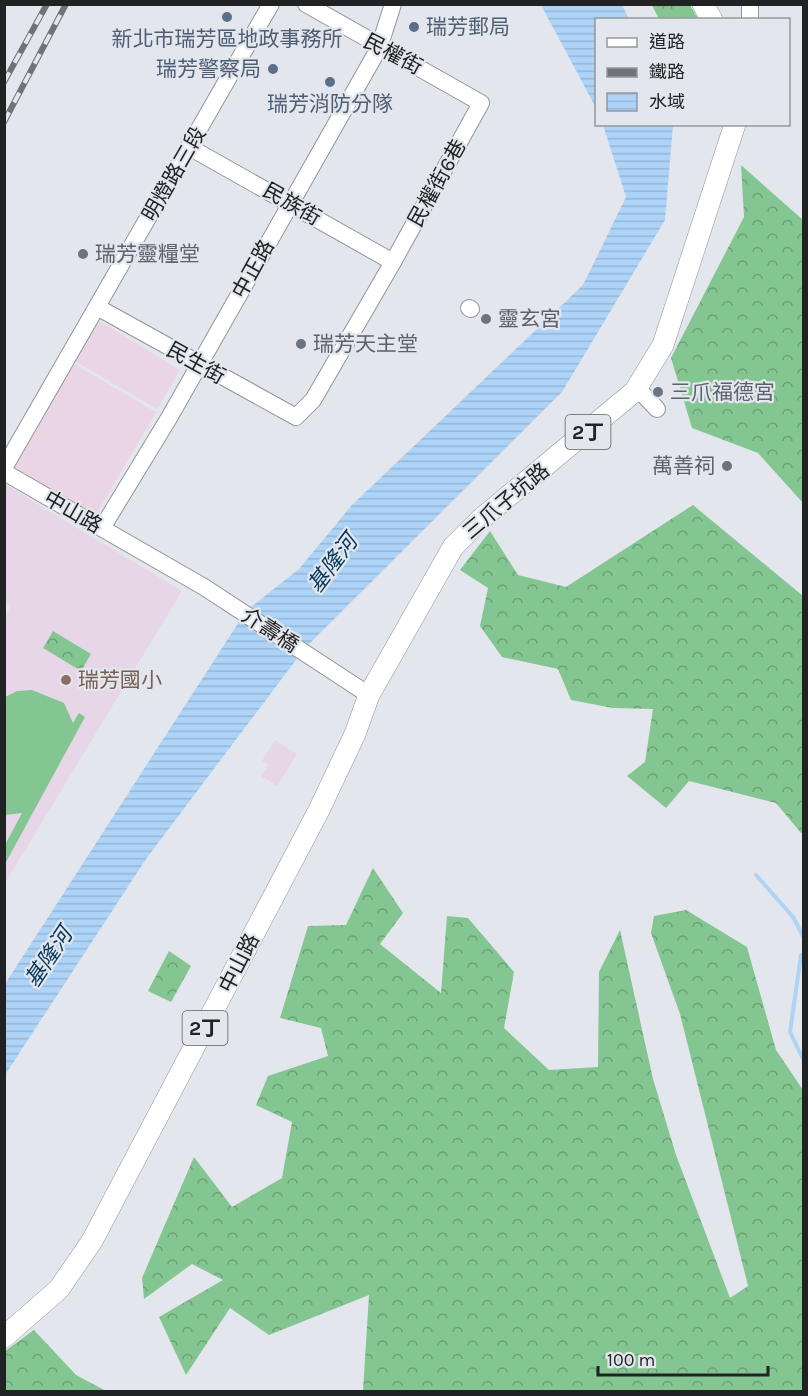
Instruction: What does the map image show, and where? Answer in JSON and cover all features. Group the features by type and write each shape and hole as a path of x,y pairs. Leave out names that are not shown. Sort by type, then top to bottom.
{"main road":[{"path":"703,4 710,18"},
{"name":"三爪子坑路","path":"369,695 453,547 481,519 557,458 637,387 663,345 734,126"},
{"name":"中山路","path":"4,1337 60,1289 92,1241 319,810 355,734 369,695"}],"street":[{"name":"明燈路三段","path":"4,470 271,4"},
{"name":"民權街","path":"306,4 379,48 394,53 481,103"},
{"name":"中正路","path":"102,528 199,364 379,48 393,4"},
{"name":"民權街6巷","path":"296,417 313,400 481,103"},
{"name":"民族街","path":"189,147 393,262"},
{"name":"民生街","path":"97,307 296,417"},
{"path":"637,387 657,409"},
{"name":"中山路","path":"4,470 204,587"},
{"name":"介壽橋","path":"204,587 369,695"}],"shaded area":[{"path":"99,321 180,370 157,409 75,361"},
{"path":"72,363 156,412 94,518 10,467"},
{"name":"瑞芳國小","path":"6,485 182,591 5,883 4,623 10,606 4,602"},
{"path":"275,740 297,754 277,786 261,776 269,765 262,761"}],"green space":[{"path":"652,5 690,5 697,18 658,18"},
{"path":"741,165 803,220 803,503 758,453 692,428 671,358 744,217"},
{"path":"693,505 803,596 804,832 801,833 776,803 689,781 666,808 627,776 645,762 653,709 613,708 571,700 558,669 502,657 480,626 488,588 460,570 490,531 518,575 566,587"},
{"path":"53,631 91,654 81,671 43,648"},
{"path":"32,690 64,703 73,723 79,713 85,717 5,864 5,845 22,813 5,815 5,697 17,691"},
{"path":"373,868 403,913 380,944 441,993 447,916 468,918 514,972 504,1028 549,1070 598,1067 599,972 620,930 653,1079 676,1155 730,1298 748,1286 680,1014 651,933 654,916 686,910 747,947 776,1050 803,1090 803,1391 363,1391 369,1295 269,1335 230,1308 186,1375 159,1317 223,1280 192,1264 144,1299 142,1278 194,1157 232,1207 282,1178 292,1122 256,1105 268,1076 328,1056 321,1028 280,1018 308,926 346,925"},
{"path":"169,951 191,966 171,1002 148,991"},
{"path":"34,1330 76,1375 106,1391 5,1391 5,1351"}],"water":[{"path":"541,5 622,5 628,18 595,18 595,106"},
{"name":"基隆河","path":"603,126 673,126 665,220 562,392 305,648 146,859 5,1075 5,984 246,611 299,569 352,505 583,285 626,197"}],"waterway":[{"path":"756,875 793,917 804,938"},
{"path":"801,955 790,1032 804,1061"}],"railway":[{"path":"4,82 47,4"},
{"path":"4,122 66,4"}],"place":[{"name":"新北市瑞芳區地政事務所","path":"227,17"},
{"name":"瑞芳郵局","path":"414,27"},
{"name":"瑞芳警察局","path":"273,69"},
{"name":"瑞芳消防分隊","path":"330,82"},
{"name":"瑞芳靈糧堂","path":"83,254"},
{"name":"靈玄宮","path":"486,319"},
{"name":"瑞芳天主堂","path":"301,344"},
{"name":"三爪福德宮","path":"658,392"},
{"name":"萬善祠","path":"727,466"},
{"name":"瑞芳國小","path":"66,680"}]}
